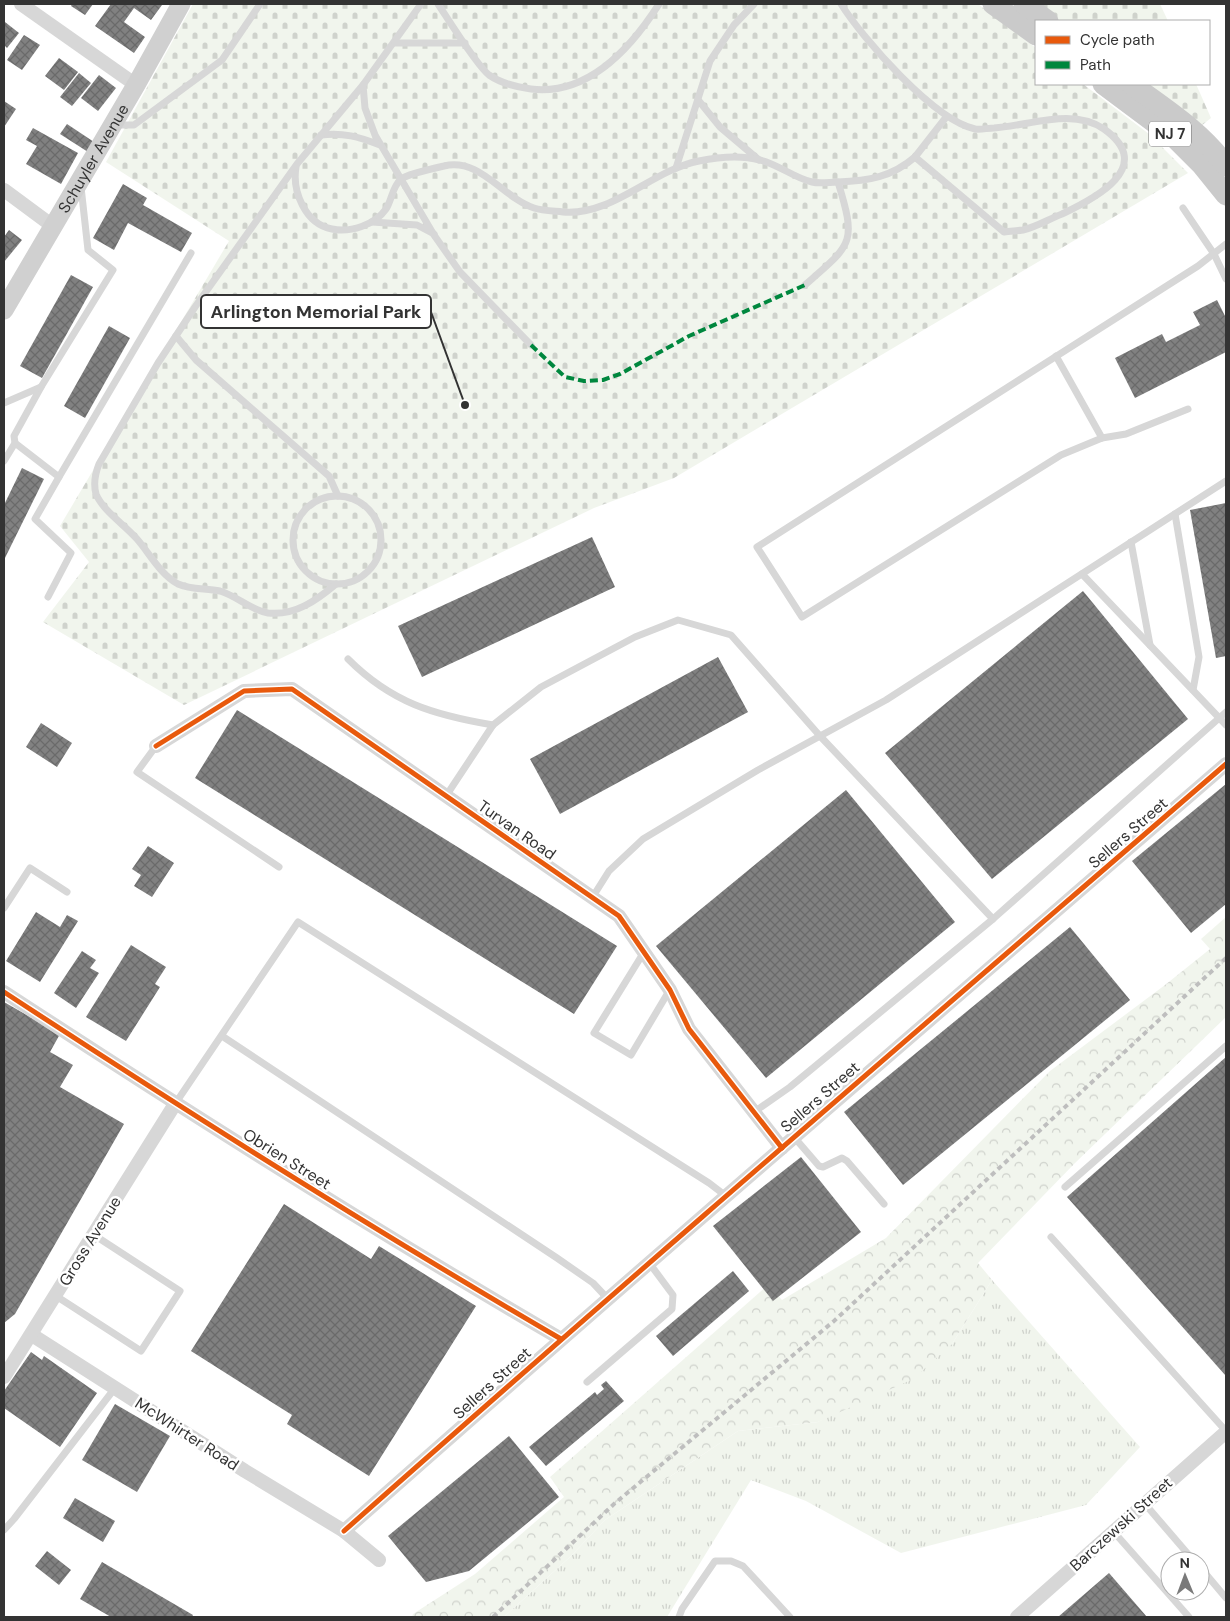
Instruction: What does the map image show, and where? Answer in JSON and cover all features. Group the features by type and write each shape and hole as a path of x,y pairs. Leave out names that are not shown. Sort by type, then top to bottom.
{"main road":[{"name":"Schuyler Avenue","path":"4,310 54,227 181,4"},
{"path":"993,4 1035,34"},
{"path":"1024,4 1047,20"},
{"name":"NJ 7","path":"1104,85 1174,137 1202,164 1226,195"},
{"name":"NJ 7","path":"1132,85 1178,119 1216,151 1226,166"}],"street":[{"path":"21,4 136,85"},
{"path":"4,190 54,227"},
{"name":"Turvan Road","path":"156,746 244,691 292,689 619,916 670,990 689,1029 782,1148"},
{"name":"Sellers Street","path":"344,1531 561,1339 1226,764"},
{"name":"Obrien Street","path":"4,992 175,1104 451,1275 561,1339"},
{"name":"Gross Avenue","path":"4,1377 175,1104"},
{"name":"McWhirter Road","path":"32,1335 344,1531 379,1560"},
{"name":"Barczewski Street","path":"1017,1617 1226,1431"}],"lane":[{"path":"112,126 134,125 222,60 260,4"},
{"path":"336,584 316,579 305,571 298,560 293,546 293,533 298,520 306,509 318,500 338,496 349,497 363,504 374,514 380,528 382,544 378,558 369,571 356,580 336,584 306,606 290,612 268,613 219,591 179,584 161,570 138,540 100,501 94,481 99,464 176,336 297,164 363,86 421,4"},
{"path":"438,4 487,74 511,86 544,90 564,89 595,75 622,52 649,20 659,4"},
{"path":"676,168 699,101 701,84 710,61 734,25 754,4"},
{"path":"841,4 877,51 929,102 947,116 975,129 1066,119 1084,119 1104,130 1122,148 1124,165 1117,180 1103,193 1042,223 1024,230 1004,232 915,157"},
{"path":"395,43 465,43"},
{"path":"363,86 366,108 380,145 434,235 460,272 531,345"},
{"path":"699,101 720,127 760,160 812,182 838,182 876,178 904,167 915,157 947,116"},
{"path":"321,134 353,135 380,145"},
{"path":"372,222 386,209 394,189 401,179 446,165 463,165 477,170 532,208 578,213 611,202 676,168 699,161 724,158 760,160"},
{"path":"297,164 294,180 299,200 313,220 330,229 349,230 372,222 417,225 434,235"},
{"path":"4,461 15,442 14,436 41,387 113,270 88,250 80,179"},
{"path":"806,285 847,244 850,227 838,182"},
{"path":"1183,208 1214,254 1226,279"},
{"path":"1188,409 1126,434 1102,438 1061,455 802,617 757,547 1214,254 1226,244"},
{"path":"48,597 71,553 35,519 191,253"},
{"path":"176,336 196,360 329,476 338,496"},
{"path":"1056,356 1102,438"},
{"path":"4,403 41,387"},
{"path":"15,442 58,477"},
{"path":"591,898 609,872 643,838 886,700 1226,480"},
{"path":"1175,514 1199,657 1193,690"},
{"path":"1131,542 1150,645"},
{"path":"1082,574 1226,724"},
{"path":"446,796 493,725 542,687 635,637 678,620 731,635 820,736 993,919"},
{"path":"348,659 368,679 410,704 454,718 493,725"},
{"path":"754,1112 790,1087 993,919 1226,712"},
{"path":"156,746 137,772 279,867"},
{"path":"4,908 30,868 67,892"},
{"path":"175,1104 298,922 709,1183 726,1197"},
{"path":"644,952 594,1033 631,1055 670,990"},
{"path":"222,1036 557,1258 593,1283 608,1300"},
{"path":"1065,1187 1226,1046"},
{"path":"794,1137 819,1166 823,1167 842,1158 847,1161 884,1204"},
{"path":"56,1296 141,1351 180,1291 94,1235"},
{"path":"1051,1237 1226,1431"},
{"path":"587,1382 672,1309 673,1296 650,1264"},
{"path":"4,1530 14,1520 115,1388"},
{"path":"1145,1504 1185,1551"},
{"path":"1114,1531 1189,1617"},
{"path":"679,1617 682,1609 715,1561 731,1561 743,1566 790,1617"},
{"path":"1210,1580 1226,1598"}],"green space":[{"path":"193,4 978,4 1035,47 1035,85 1084,85 1149,134 1188,173 674,478 594,508 184,705 43,622 89,562 60,526 229,241 106,162"},
{"path":"1036,4 1160,4 1168,20 1058,20"},
{"path":"1145,85 1196,85 1211,118 1201,126"},
{"path":"1226,917 1226,1017 1075,1163 978,1263 992,1280 952,1344 913,1379 818,1422 738,1431 605,1520 571,1556 504,1617 412,1617 413,1614 475,1574 564,1497 550,1477 768,1285 782,1300 886,1238 1050,1071 1210,949 1201,939"},
{"path":"992,1280 1140,1447 1086,1505 901,1553 806,1501 751,1480 667,1617 504,1617 571,1556 605,1520 738,1431 818,1422 952,1344"}],"building":[{"path":"72,4 93,4 85,15 71,6"},
{"path":"111,4 162,5 151,20 134,8 124,22 145,37 134,53 95,26"},
{"path":"5,22 19,33 7,48 4,45"},
{"path":"24,35 40,45 22,70 7,60"},
{"path":"59,58 78,72 64,90 45,76"},
{"path":"79,73 91,83 72,106 60,97"},
{"path":"99,75 116,88 98,111 81,98"},
{"path":"4,101 16,109 4,127"},
{"path":"67,124 94,142 88,152 60,134"},
{"path":"33,128 78,153 61,184 26,164 37,146 26,140"},
{"path":"123,184 147,198 143,205 192,233 181,252 128,223 114,250 93,238"},
{"path":"9,230 22,240 4,262 4,237"},
{"path":"71,275 93,287 42,378 20,366"},
{"path":"1217,300 1226,318 1226,352 1135,398 1115,358 1162,334 1166,342 1200,325 1193,312"},
{"path":"109,326 130,338 85,418 64,406"},
{"path":"22,468 44,479 4,560 4,505"},
{"path":"1226,503 1226,656 1216,658 1190,510"},
{"path":"592,537 615,587 422,677 398,626"},
{"path":"1083,591 1188,719 992,879 885,753"},
{"path":"718,657 748,712 560,814 530,759"},
{"path":"237,710 617,946 574,1014 195,778"},
{"path":"41,723 72,743 57,767 26,747"},
{"path":"1226,784 1226,904 1191,933 1132,861"},
{"path":"846,790 955,922 766,1078 656,946"},
{"path":"148,846 174,863 152,897 134,886 141,875 132,869"},
{"path":"36,912 60,927 67,915 78,921 40,982 6,961"},
{"path":"1070,927 1130,1000 903,1185 844,1112"},
{"path":"131,945 166,967 155,984 160,987 126,1041 86,1017"},
{"path":"82,951 96,960 90,968 99,973 76,1008 54,993"},
{"path":"4,1002 60,1034 50,1052 73,1065 60,1087 124,1124 15,1314 4,1323"},
{"path":"1226,1057 1226,1376 1067,1197"},
{"path":"801,1157 861,1232 773,1301 713,1226"},
{"path":"284,1204 371,1259 379,1246 476,1306 369,1476 287,1424 292,1415 191,1351"},
{"path":"733,1271 749,1291 673,1356 656,1336"},
{"path":"31,1352 42,1360 44,1356 97,1393 60,1447 4,1408 4,1391"},
{"path":"606,1381 624,1401 546,1466 529,1447 595,1392 597,1395 604,1389 601,1385"},
{"path":"115,1404 170,1436 137,1492 82,1460"},
{"path":"509,1436 559,1497 469,1571 426,1582 388,1536"},
{"path":"75,1498 115,1521 103,1542 63,1518"},
{"path":"47,1551 71,1570 59,1585 35,1566"},
{"path":"102,1562 193,1615 192,1617 111,1617 80,1599"},
{"path":"1109,1573 1147,1617 1058,1617"}],"railway":[{"path":"493,1617 614,1504 834,1321 1226,958"}],"marked path":[{"path":"531,345 565,377 584,381 603,380 620,374 689,336 805,285"}],"cycle path":[{"path":"156,746 244,691 292,689 619,916 670,990 689,1029 782,1148"},
{"path":"344,1531 673,1242 1226,764"},
{"path":"4,992 280,1169 561,1339"}],"place":[{"name":"Arlington Memorial Park","path":"465,405"}]}
